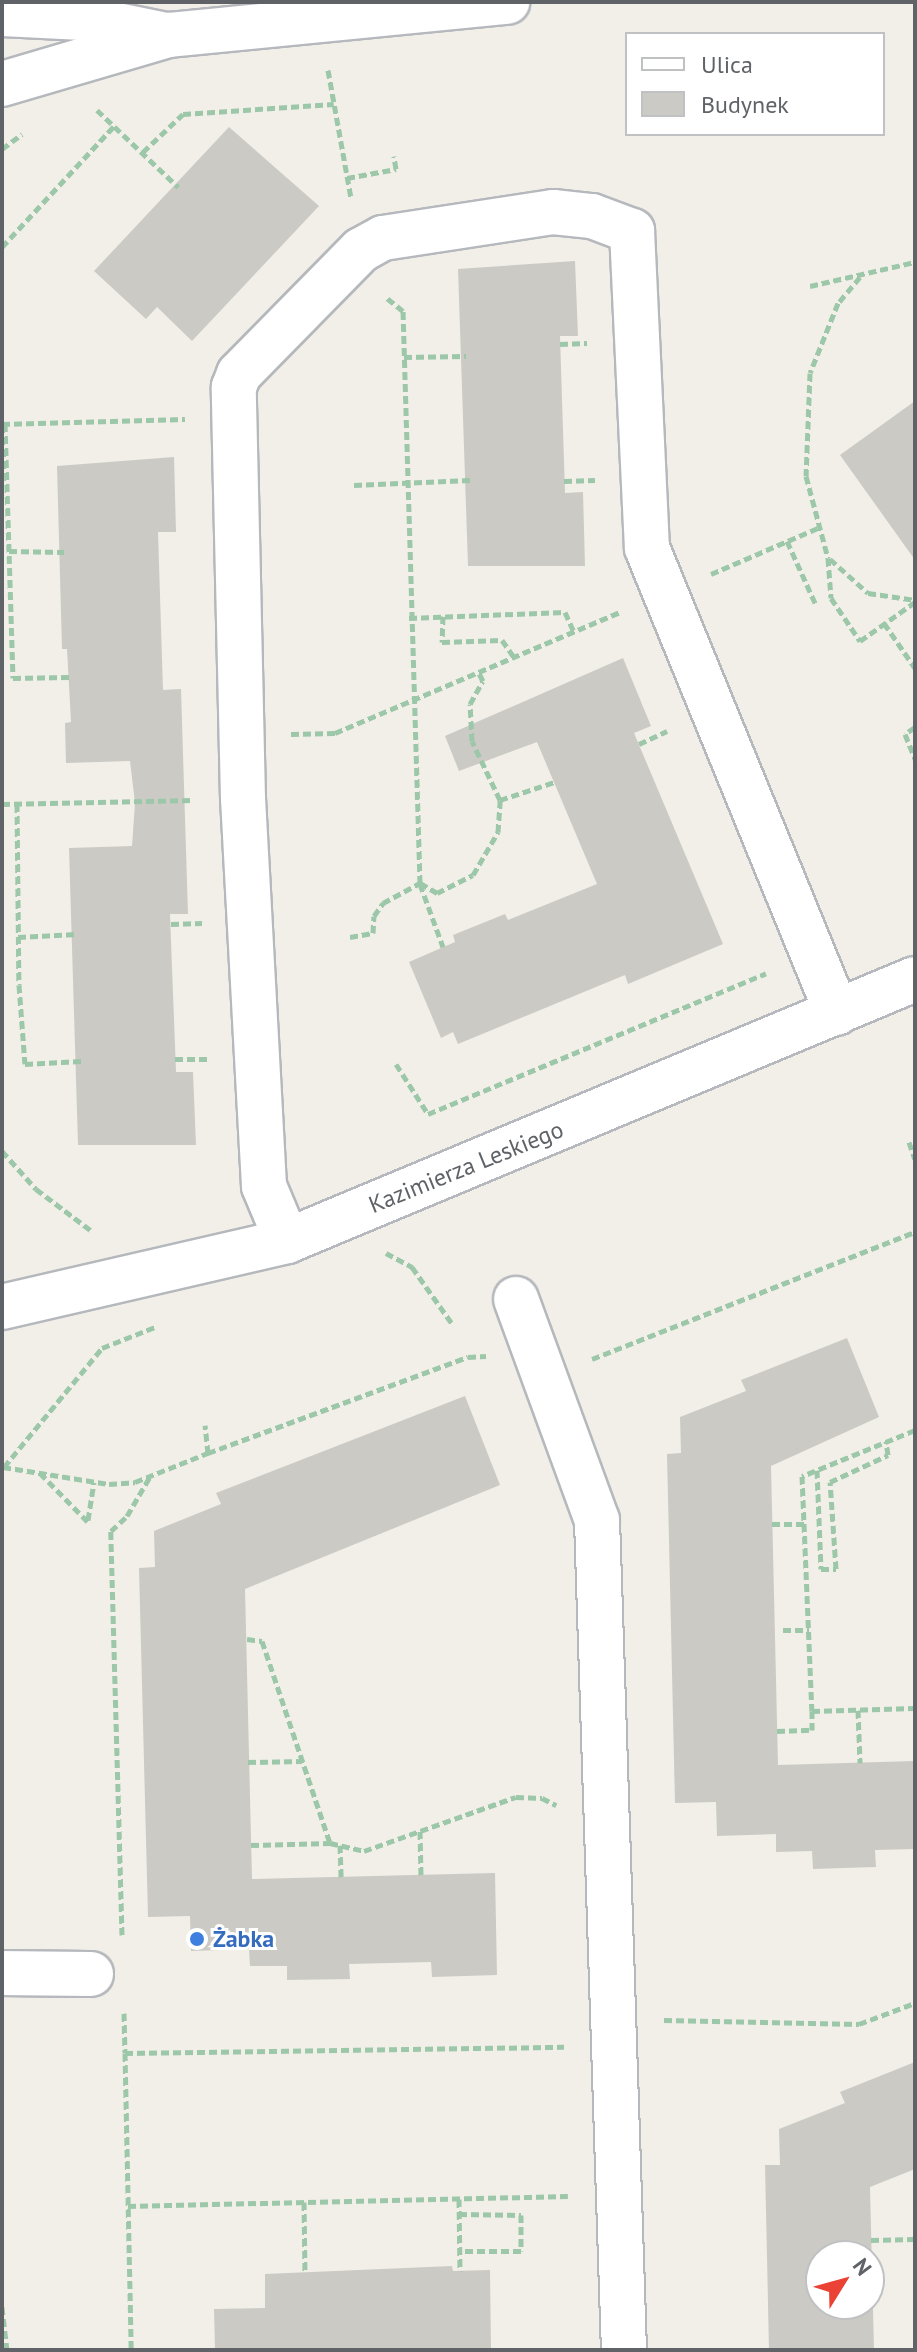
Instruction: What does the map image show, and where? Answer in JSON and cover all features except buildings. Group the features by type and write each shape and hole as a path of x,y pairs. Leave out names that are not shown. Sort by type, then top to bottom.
{"street":[{"path":"2,84 169,35 507,2"},
{"path":"2,14 83,18 169,35"},
{"path":"287,1241 264,1186 243,799 234,418 239,374 361,250 406,232 553,212 592,216 632,231 647,548 837,1013"},
{"name":"Kazimierza Leskiego","path":"2,1307 287,1241 915,979"},
{"path":"516,1299 597,1520 624,2350"},
{"path":"2,1973 112,1974"}],"path":[{"path":"328,68 367,281 403,311 409,618 420,883 443,947"},
{"path":"86,101 178,187"},
{"path":"143,152 183,114 334,104"},
{"path":"2,247 115,125"},
{"path":"347,178 396,169 394,156"},
{"path":"810,286 915,262"},
{"path":"860,277 838,303 810,373 806,476 828,558 831,598 860,641 915,601"},
{"path":"404,357 466,356"},
{"path":"69,677 13,678 4,424 234,418"},
{"path":"354,485 470,480"},
{"path":"787,541 816,605"},
{"path":"9,551 64,552"},
{"path":"828,558 868,593 915,601"},
{"path":"242,736 335,733 571,633 565,612 409,618"},
{"path":"443,616 442,642 502,640 514,657"},
{"path":"884,623 915,668"},
{"path":"420,883 437,893 473,875 498,832 500,800 472,741 470,704 483,681 478,671"},
{"path":"915,727 905,734 915,759"},
{"path":"500,800 554,782"},
{"path":"2,804 243,799"},
{"path":"17,804 18,937 25,1064 81,1061"},
{"path":"350,937 373,933 374,916 383,903 420,883"},
{"path":"18,937 77,934"},
{"path":"396,1064 428,1114 721,992"},
{"path":"175,1059 198,1059"},
{"path":"909,1142 915,1159"},
{"path":"2,1151 88,1232 101,1231"},
{"path":"378,1249 412,1267 453,1325"},
{"path":"2,1467 94,1482 135,1482 208,1453 205,1425"},
{"path":"777,1731 812,1730 802,1476 915,1430"},
{"path":"817,1469 821,1569 836,1569 830,1482 888,1455 886,1441"},
{"path":"39,1472 88,1522 94,1482"},
{"path":"131,2350 125,2053 112,1974 111,1531 127,1516 151,1475"},
{"path":"772,1524 804,1524"},
{"path":"783,1630 809,1630"},
{"path":"247,1639 262,1641 330,1843"},
{"path":"812,1711 915,1708"},
{"path":"858,1710 860,1763"},
{"path":"248,1762 302,1761"},
{"path":"251,1845 330,1843 364,1851 516,1797 542,1798 565,1816"},
{"path":"420,1831 421,1875"},
{"path":"340,1845 341,1877"},
{"path":"125,2053 580,2047 614,2020 859,2024 915,2003"},
{"path":"128,2206 583,2196"},
{"path":"459,2199 460,2271"},
{"path":"304,2202 305,2273"},
{"path":"459,2214 521,2215 521,2251 460,2251"},
{"path":"871,2240 915,2239"},
{"path":"2,2307 7,2350"}],"place":[{"name":"Żabka","path":"197,1939"}]}
